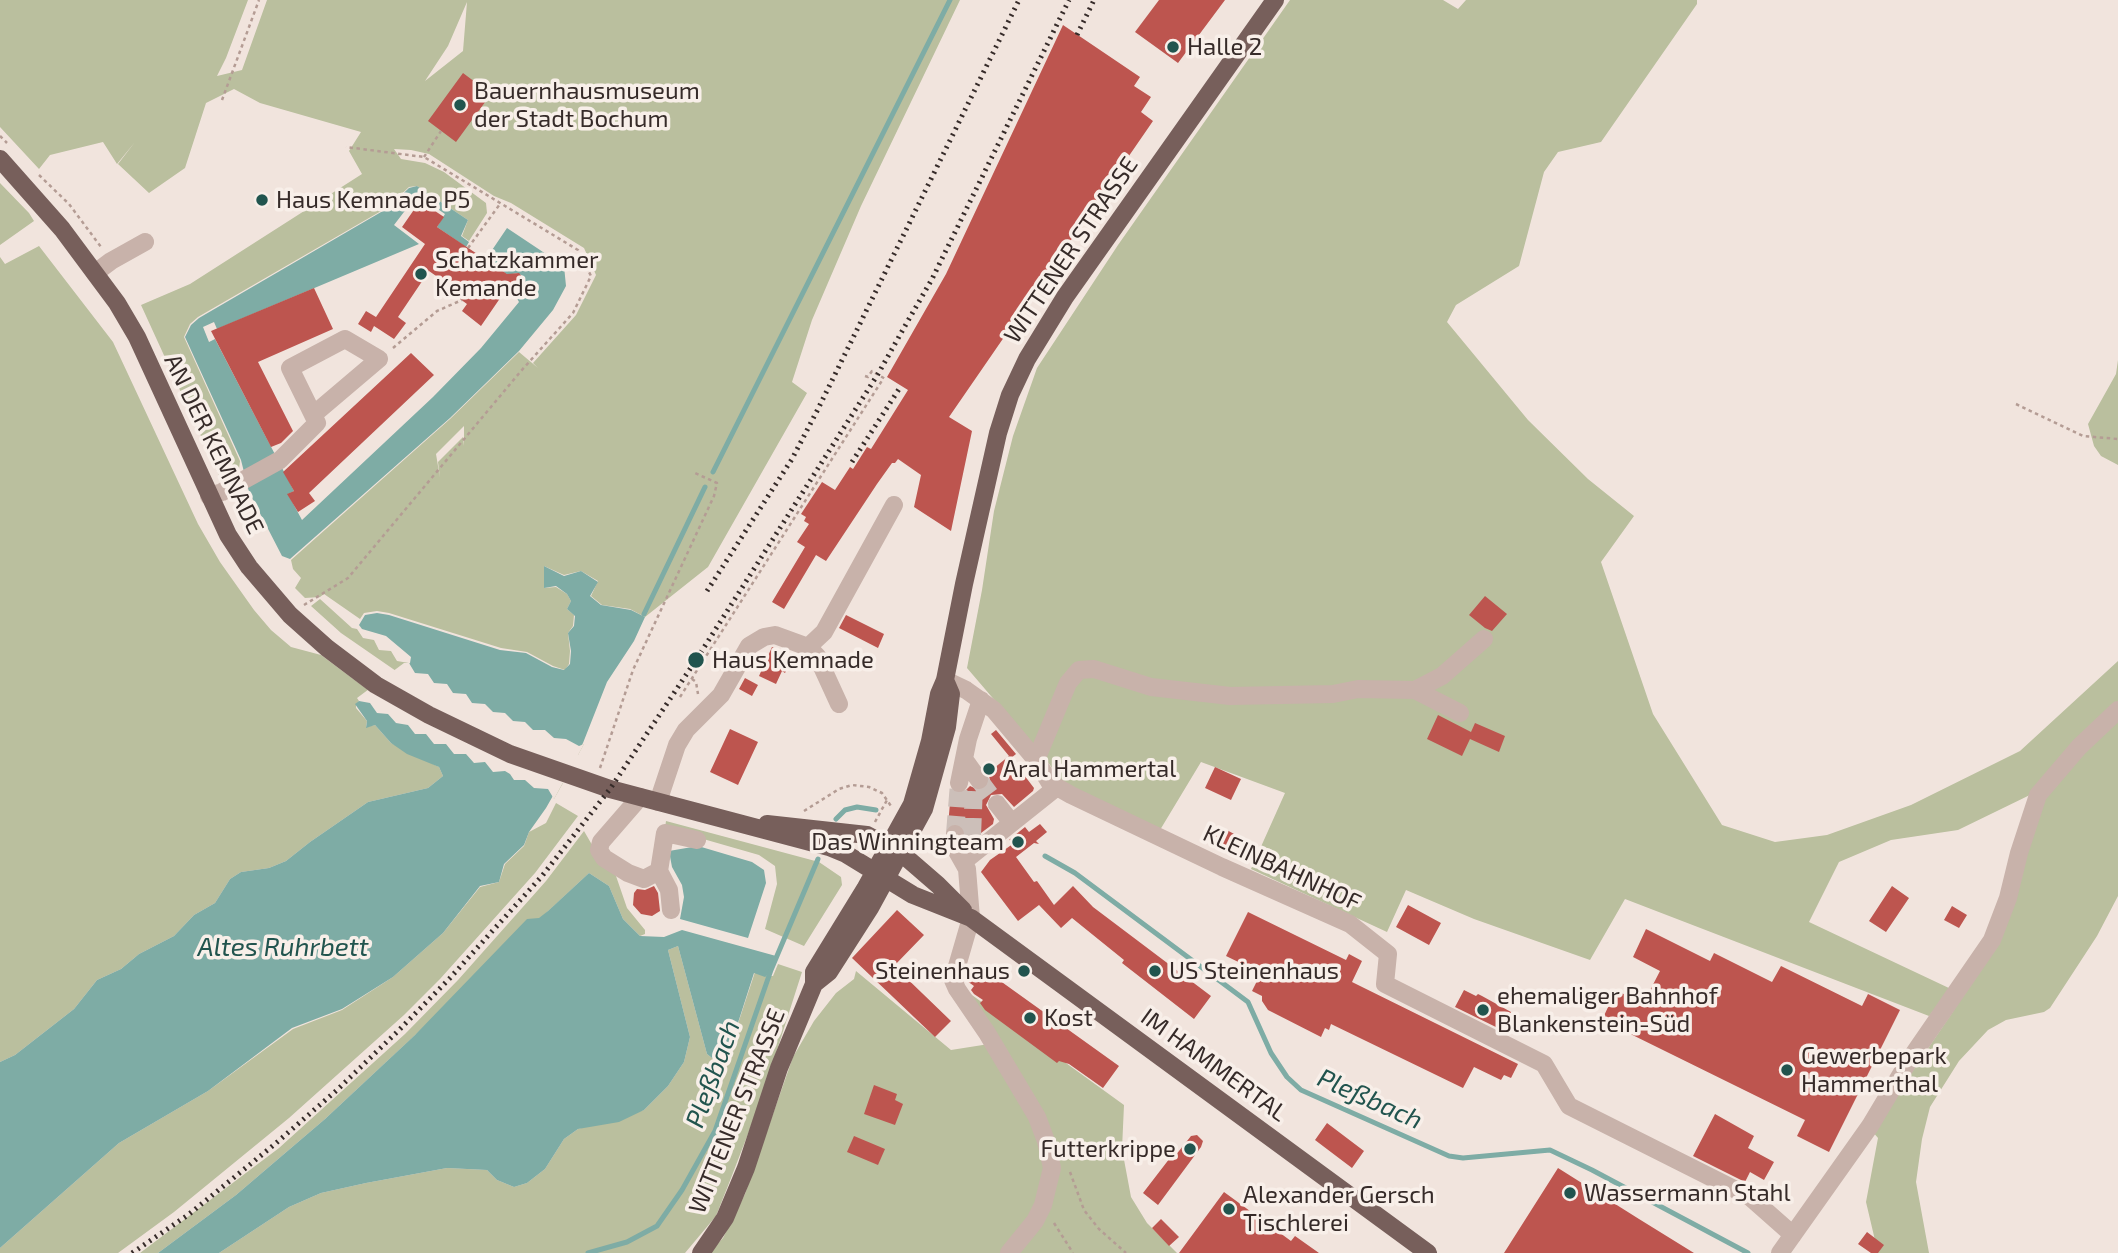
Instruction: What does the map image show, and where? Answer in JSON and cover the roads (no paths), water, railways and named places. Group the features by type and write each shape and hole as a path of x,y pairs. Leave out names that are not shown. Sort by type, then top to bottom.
{"main road":[{"name":"WITTENER STRASSE","path":"895,849 905,816 912,804 930,741 998,433 1010,395 1027,359 1065,297 1275,0"},
{"name":"AN DER KEMNADE","path":"0,159 62,229 117,303 137,337 228,535 261,583 290,615 327,648 376,685 429,715 510,754 567,775 596,775 649,799 829,847 846,854 881,876"},
{"name":"WITTENER STRASSE","path":"701,1253 725,1218 746,1168 779,1068 814,985 814,972 924,809 947,727 951,694 945,680"},
{"name":"AN DER KEMNADE","path":"743,823 790,825 867,835 895,849"},
{"name":"IM HAMMERTAL","path":"895,849 938,885 971,918 1428,1253"},
{"name":"IM HAMMERTAL","path":"881,876 913,895 971,918"}],"street":[{"path":"95,273 145,242"},
{"path":"209,496 280,460 317,423 313,415 290,368 345,339 379,359 313,415"},
{"path":"808,647 824,632 894,505"},
{"path":"659,871 644,879 628,873 604,858 599,850 601,842 649,799 686,730 721,695 749,646 764,637 775,635 808,647 817,656 839,704"},
{"path":"1415,690 1442,676 1484,639"},
{"path":"1036,760 1068,683 1079,670 1094,669 1152,687 1230,696 1333,694 1358,689 1415,690 1460,713"},
{"name":"KLEINBAHNHOF","path":"945,680 966,690 994,710 1036,760 1050,783 1057,788 1222,867 1350,924 1388,954 1385,984 1544,1064 1569,1106 1750,1197 1793,1235"},
{"path":"972,780 964,759 981,700"},
{"path":"1780,1253 1870,1126 1910,1059 1992,940 2008,898 2038,795 2079,747 2118,710"},
{"path":"967,862 1057,788"},
{"path":"997,804 1012,823"},
{"path":"671,910 669,890 659,871 664,833 697,840"},
{"path":"963,835 954,846 967,862 971,918 953,979 1037,1117 1052,1168 1043,1205 1035,1221 1009,1253"}],"water":[{"path":"417,186 468,220 461,236 469,242 466,247 437,227 445,214 417,195 394,225 419,244 217,329 214,322 203,327 209,342 215,339 294,491 288,494 302,520 433,397 481,348 519,302 514,293 524,286 523,276 517,273 508,275 486,259 507,228 564,266 566,286 553,310 519,351 450,418 290,559 282,556 249,492 241,460 185,337 191,325 199,318 388,208 409,188"},
{"name":"Altes Ruhrbett","path":"544,566 564,576 581,571 598,582 590,596 601,605 631,610 645,617 634,641 607,682 583,743 529,832 524,845 504,864 499,882 480,886 443,933 393,977 342,1009 292,1028 208,1091 119,1143 0,1248 0,1062 15,1055 74,1009 97,980 121,969 139,954 174,936 194,915 215,903 230,879 241,872 269,868 286,861 368,802 428,788 443,776 439,767 407,754 391,743 375,725 366,728 367,721 355,704 410,663 411,657 386,636 362,629 359,625 365,615 389,615 500,650 526,653 552,667 564,670 570,664 568,633 574,626 575,616 567,609 571,601 567,594 556,586 544,588"},
{"path":"698,846 752,862 764,870 766,883 748,938 680,919 684,897 682,885 672,867 669,851"},
{"path":"589,873 609,886 623,919 640,936 664,937 682,930 776,956 769,974 765,977 754,973 727,1057 719,1060 707,1054 678,946 668,950 690,1037 684,1062 668,1086 644,1110 619,1122 578,1129 564,1139 545,1169 527,1183 514,1187 497,1180 487,1170 447,1168 366,1183 321,1193 289,1207 219,1253 158,1253 236,1195 325,1119 415,1035 527,919 539,918"}],"waterway":[{"path":"713,472 950,0"},
{"path":"644,614 705,487"},
{"name":"Pleßbach","path":"836,819 845,810 857,807 876,810"},
{"name":"Pleßbach","path":"1045,856 1075,873 1248,1002 1271,1053 1287,1077 1301,1090 1449,1156 1463,1158 1550,1150 1748,1253"},
{"name":"Pleßbach","path":"588,1253 627,1242 657,1226 682,1190 715,1131 771,970 818,859"}],"tunnel":[{"path":"979,780 997,804"},
{"path":"955,834 959,783"},
{"path":"972,836 974,785"}],"railway":[{"path":"707,591 792,459 1019,0"},
{"path":"132,1253 188,1215 275,1144 337,1090 397,1032 542,876 610,789 696,660 878,374 932,279 1069,0"},
{"path":"1077,35 1094,0"},
{"path":"852,462 901,386"}],"place":[{"name":"Halle 2","path":"1173,47"},
{"name":"Bauernhausmuseum der Stadt Bochum","path":"460,105"},
{"name":"Haus Kemnade P5","path":"262,200"},
{"name":"Schatzkammer Kemande","path":"421,274"},
{"name":"Haus Kemnade","path":"696,660"},
{"name":"Aral Hammertal","path":"989,769"},
{"name":"Das Winningteam","path":"1018,842"},
{"name":"Steinenhaus","path":"1024,971"},
{"name":"US Steinenhaus","path":"1155,971"},
{"name":"ehemaliger Bahnhof Blankenstein-Süd","path":"1483,1010"},
{"name":"Kost","path":"1030,1018"},
{"name":"Gewerbepark Hammerthal","path":"1787,1070"},
{"name":"Futterkrippe","path":"1190,1149"},
{"name":"Wassermann Stahl","path":"1570,1193"},
{"name":"Alexander Gersch Tischlerei","path":"1229,1209"}]}
